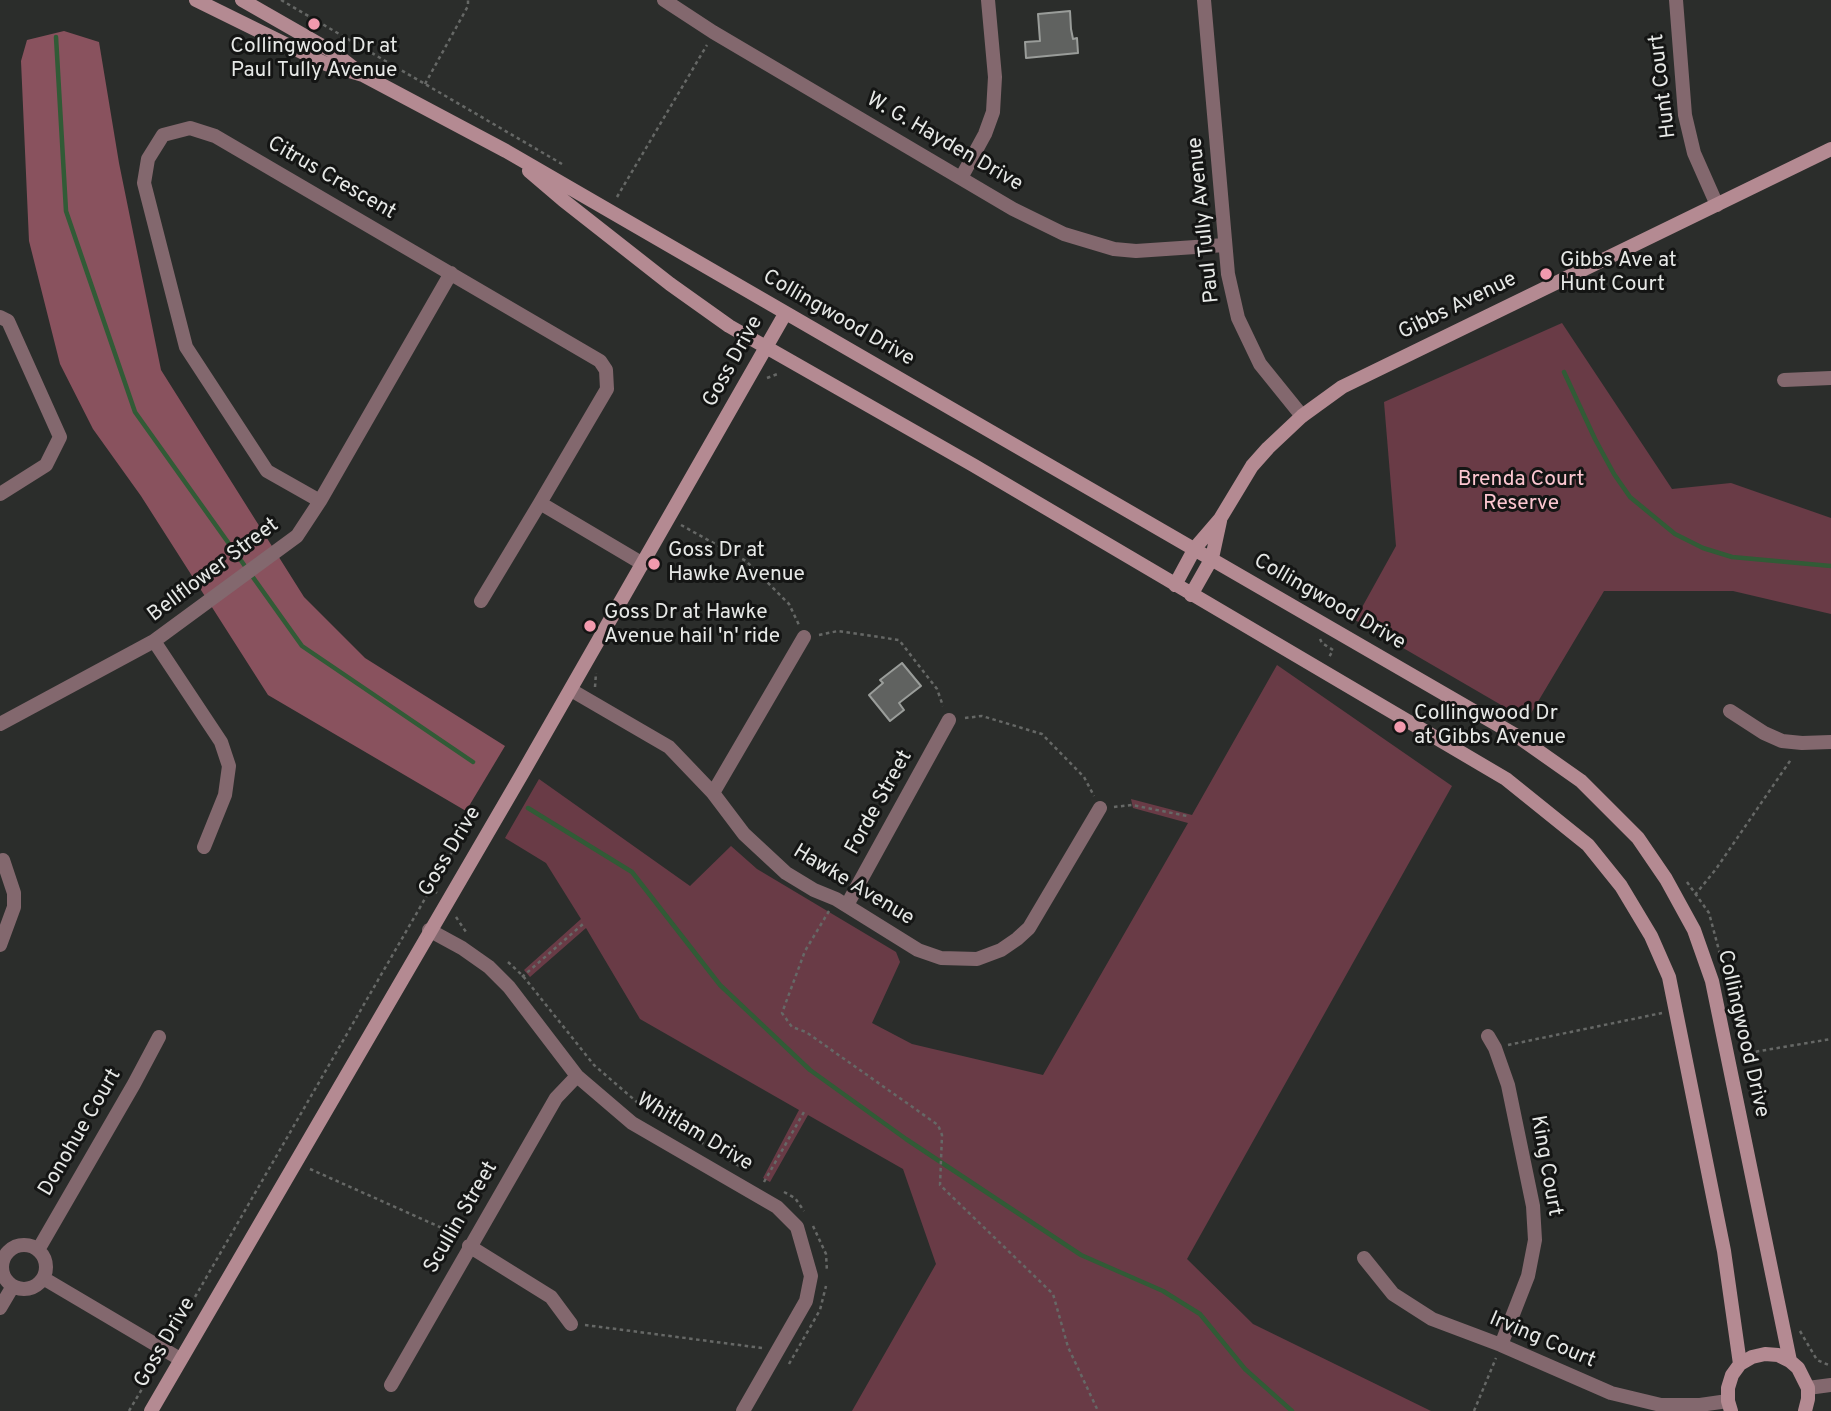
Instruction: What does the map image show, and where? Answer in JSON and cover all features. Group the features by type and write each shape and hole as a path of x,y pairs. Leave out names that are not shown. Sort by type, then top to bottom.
{"main road":[{"name":"Collingwood Drive","path":"196,0 326,64 363,75"},
{"name":"Collingwood Drive","path":"242,0 333,52 363,75 506,151 1195,548 1517,736 1581,781 1639,838 1666,878 1694,930 1712,981 1729,1057 1790,1361 1804,1377 1808,1388"},
{"name":"Gibbs Avenue","path":"1175,585 1195,548 1220,519 1252,466 1303,416 1342,387 1831,149"},
{"name":"Collingwood Drive","path":"506,151 563,200 670,284 729,326 972,465 1506,779 1588,845 1621,886 1651,936 1669,977 1724,1251 1741,1364"},
{"name":"Goss Drive","path":"151,1411 643,564 785,314"},
{"name":"Gibbs Avenue","path":"1191,595 1212,558 1220,519"},
{"path":"1729,1406 1728,1388 1732,1375 1741,1364 1752,1357 1765,1354 1778,1355 1790,1361"},
{"path":"1804,1411 1808,1388"}],"street":[{"name":"W. G. Hayden Drive","path":"664,0 713,32 961,178 1064,234 1114,249 1158,251 1225,245"},
{"path":"961,178 985,134 993,112 995,77 988,0"},
{"name":"Paul Tully Avenue","path":"1204,0 1228,274 1238,318 1260,364 1303,416"},
{"name":"Hunt Court","path":"1676,0 1685,115 1693,153 1717,205"},
{"name":"Citrus Crescent","path":"320,501 267,471 186,347 144,183 148,159 163,135 190,128 215,136 600,361 606,370 607,389 540,503"},
{"name":"Bellflower Street","path":"0,724 154,642 297,536 320,501 451,273"},
{"path":"0,317 8,321 60,436 46,465 0,495"},
{"path":"1784,380 1831,378"},
{"path":"481,601 540,503 643,564"},
{"path":"713,793 804,637"},
{"path":"154,642 221,742 229,766 225,794 204,847"},
{"name":"Hawke Avenue","path":"570,690 669,747 713,793 744,834 767,858 795,879 842,902 918,950 941,958 977,959 1001,950 1029,928 1100,808"},
{"path":"1730,711 1782,741 1831,742"},
{"name":"Forde Street","path":"842,902 949,720"},
{"path":"0,945 14,907 14,893 2,860"},
{"name":"Whitlam Drive","path":"429,930 489,967 509,987 577,1076 632,1123 777,1207 797,1227 811,1276 806,1301 743,1411"},
{"name":"Donohue Court","path":"38,1250 159,1037"},
{"name":"King Court","path":"1491,1042 1511,1098 1533,1206 1535,1240 1528,1276 1501,1345"},
{"name":"Scullin Street","path":"391,1385 556,1098 577,1076"},
{"path":"472,1242 551,1297 571,1324"},
{"path":"20,1245 30,1245 38,1250 46,1263 43,1278 29,1288 13,1286 5,1278 3,1253 20,1245"},
{"name":"Irving Court","path":"1364,1258 1393,1294 1432,1319 1501,1345 1611,1393 1661,1405 1729,1406"},
{"path":"43,1278 180,1359"},
{"path":"0,1308 13,1286"},
{"path":"1808,1388 1831,1385"}],"path":[{"path":"281,0 569,169"},
{"path":"425,84 468,6 468,0"},
{"path":"617,197 713,32"},
{"path":"764,380 772,374 784,372"},
{"path":"675,534 681,525 746,561 789,604 804,637 838,631 899,640 937,690 949,720 982,716 1042,734 1084,777 1100,808 1132,805 1187,816"},
{"path":"1321,670 1333,650 1320,640 1327,627"},
{"path":"589,700 596,686 596,671"},
{"path":"1683,908 1716,869 1802,743"},
{"path":"130,1411 148,1376 148,1364 160,1348 169,1328 184,1316 452,852"},
{"path":"431,888 447,901"},
{"path":"842,902 805,951 782,1013 792,1027 806,1032 938,1125 942,1135 940,1185 1053,1294 1068,1347 1098,1411"},
{"path":"509,987 583,923"},
{"path":"1491,1042 1676,1009"},
{"path":"1729,1057 1831,1039"},
{"path":"756,1195 804,1112"},
{"path":"296,1160 314,1171 472,1242"},
{"path":"571,1324 778,1350"},
{"path":"1474,1411 1501,1345"}],"green space":[{"name":"Brenda Court Reserve","path":"1562,323 1672,489 1731,483 1831,518 1831,614 1733,591 1604,591 1527,720 1355,620 1396,546 1384,402"},
{"path":"1277,665 1452,786 1187,1259 1253,1324 1431,1411 852,1411 936,1264 903,1169 808,1115 770,1182 763,1178 799,1110 640,1019 586,928 530,977 524,970 581,919 546,863 505,838 539,779 690,886 731,846 757,869 896,952 900,962 872,1023 912,1044 1043,1075 1188,823 1133,808 1131,799 1192,815"}],"shaded area":[{"path":"64,31 99,42 119,163 161,370 304,597 365,658 505,746 466,811 268,695 141,496 93,429 60,364 29,241 21,61 27,40"}],"building":[{"path":"1070,11 1071,29 1073,39 1077,38 1078,53 1026,58 1025,42 1040,41 1038,14"},
{"path":"902,663 921,686 899,703 904,710 890,721 869,695 883,683 880,680"}],"waterway":[{"path":"56,37 66,211 135,412 302,646 473,762"},
{"path":"1564,372 1614,474 1630,497 1675,534 1703,548 1732,557 1831,566"},
{"path":"528,808 632,872 720,985 810,1070 906,1139 1081,1255 1163,1291 1200,1314 1245,1369 1292,1411"}],"place":[{"name":"Collingwood Dr at Paul Tully Avenue","path":"314,24"},
{"name":"Gibbs Ave at Hunt Court","path":"1546,274"},
{"name":"Goss Dr at Hawke Avenue","path":"654,564"},
{"name":"Goss Dr at Hawke Avenue hail 'n' ride","path":"590,626"},
{"name":"Collingwood Dr at Gibbs Avenue","path":"1400,727"}]}
